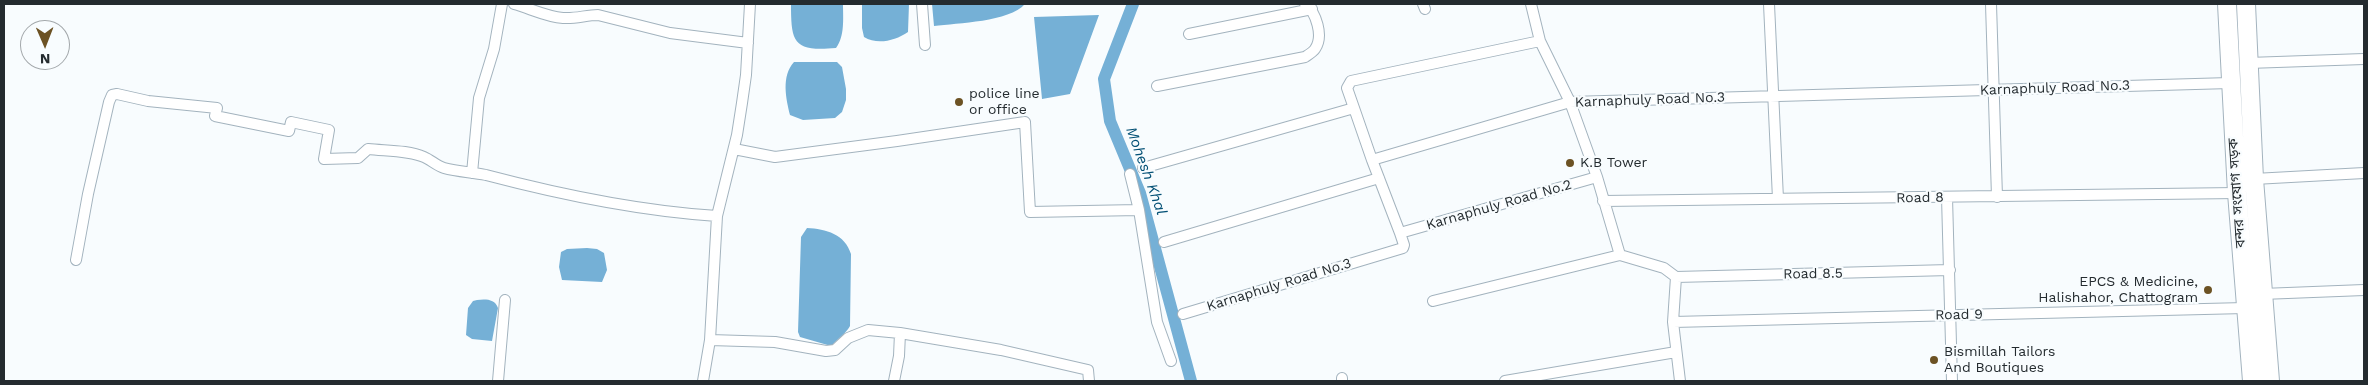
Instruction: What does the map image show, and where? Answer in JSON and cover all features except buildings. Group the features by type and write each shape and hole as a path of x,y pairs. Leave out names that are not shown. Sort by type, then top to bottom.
{"highway":[{"name":"বন্দর সংযোগ সড়ক","path":"2227,4 2236,193 2252,381"},
{"name":"বন্দর সংযোগ সড়ক","path":"2246,4 2254,179 2270,381"}],"street":[{"path":"472,173 479,98 494,49 502,4"},
{"path":"514,4 561,18 577,19 587,15 598,15 670,32 748,43"},
{"path":"703,381 710,340 718,216 734,149 746,75 750,4"},
{"path":"922,4 925,45"},
{"path":"1531,4 1540,41 1570,102 1597,177 1620,255"},
{"path":"1769,4 1778,199"},
{"path":"1991,4 1998,197"},
{"path":"1310,5 1324,31"},
{"path":"1188,34 1310,5"},
{"path":"1157,86 1305,57 1316,48 1320,32 1310,5"},
{"path":"1400,233 1347,88 1351,81 1540,41"},
{"path":"2248,63 2364,58"},
{"name":"Karnaphuly Road No.3","path":"1372,160 1570,102 2230,83"},
{"path":"76,260 88,194 109,102 112,95 117,94 148,101 217,108 215,116 289,131 291,122 329,130 324,159 358,158 368,149 414,154 443,168 604,203 674,213 718,216"},
{"path":"1143,168 1354,108"},
{"path":"734,149 775,157 897,142 1025,122 1030,212 1140,210"},
{"path":"2254,179 2364,173"},
{"path":"1130,174 1140,210 1157,322 1171,361"},
{"name":"Karnaphuly Road No.2","path":"1400,233 1597,177"},
{"path":"1164,242 1379,178"},
{"name":"Road 8","path":"1603,201 2236,193"},
{"path":"1947,198 1952,381"},
{"name":"Karnaphuly Road No.3","path":"1183,314 1403,248 1404,245 1400,233"},
{"path":"1434,301 1620,255 1664,268 1676,277 1673,322 1680,381"},
{"name":"Road 8.5","path":"1676,277 1950,270"},
{"path":"2262,294 2364,290"},
{"path":"498,381 505,300"},
{"name":"Road 9","path":"1673,322 2245,308"},
{"path":"710,340 775,342 826,351 835,350 848,338 868,330 900,333 1001,350 1088,370 1089,381"},
{"path":"894,381 899,356 900,333"},
{"path":"1504,381 1676,352"}],"water":[{"path":"791,4 843,4 842,32 836,48 811,48 797,42 792,27"},
{"path":"862,4 909,4 908,32 886,41 875,41 864,37"},
{"path":"932,4 1025,4 1007,15 996,18 934,26"},
{"path":"1099,15 1070,94 1042,99 1034,17"},
{"path":"794,62 837,62 842,67 846,100 842,112 835,118 803,120 790,115 786,95 786,81 787,74"},
{"path":"807,228 828,231 834,234 844,242 851,254 850,326 831,346 800,337 798,332 801,237"},
{"path":"567,249 597,249 604,253 607,270 602,282 562,280 559,267 561,252"},
{"path":"473,301 492,301 497,305 492,341 472,339 466,335 468,308"}],"waterway":[{"name":"Mohesh Khal","path":"1133,4 1104,79 1110,121 1140,193 1191,381"}],"place":[{"name":"police line or office","path":"959,102"},
{"name":"K.B Tower","path":"1570,163"},
{"name":"EPCS & Medicine, Halishahor, Chattogram","path":"2208,290"},
{"name":"Bismillah Tailors And Boutiques","path":"1934,360"}]}
